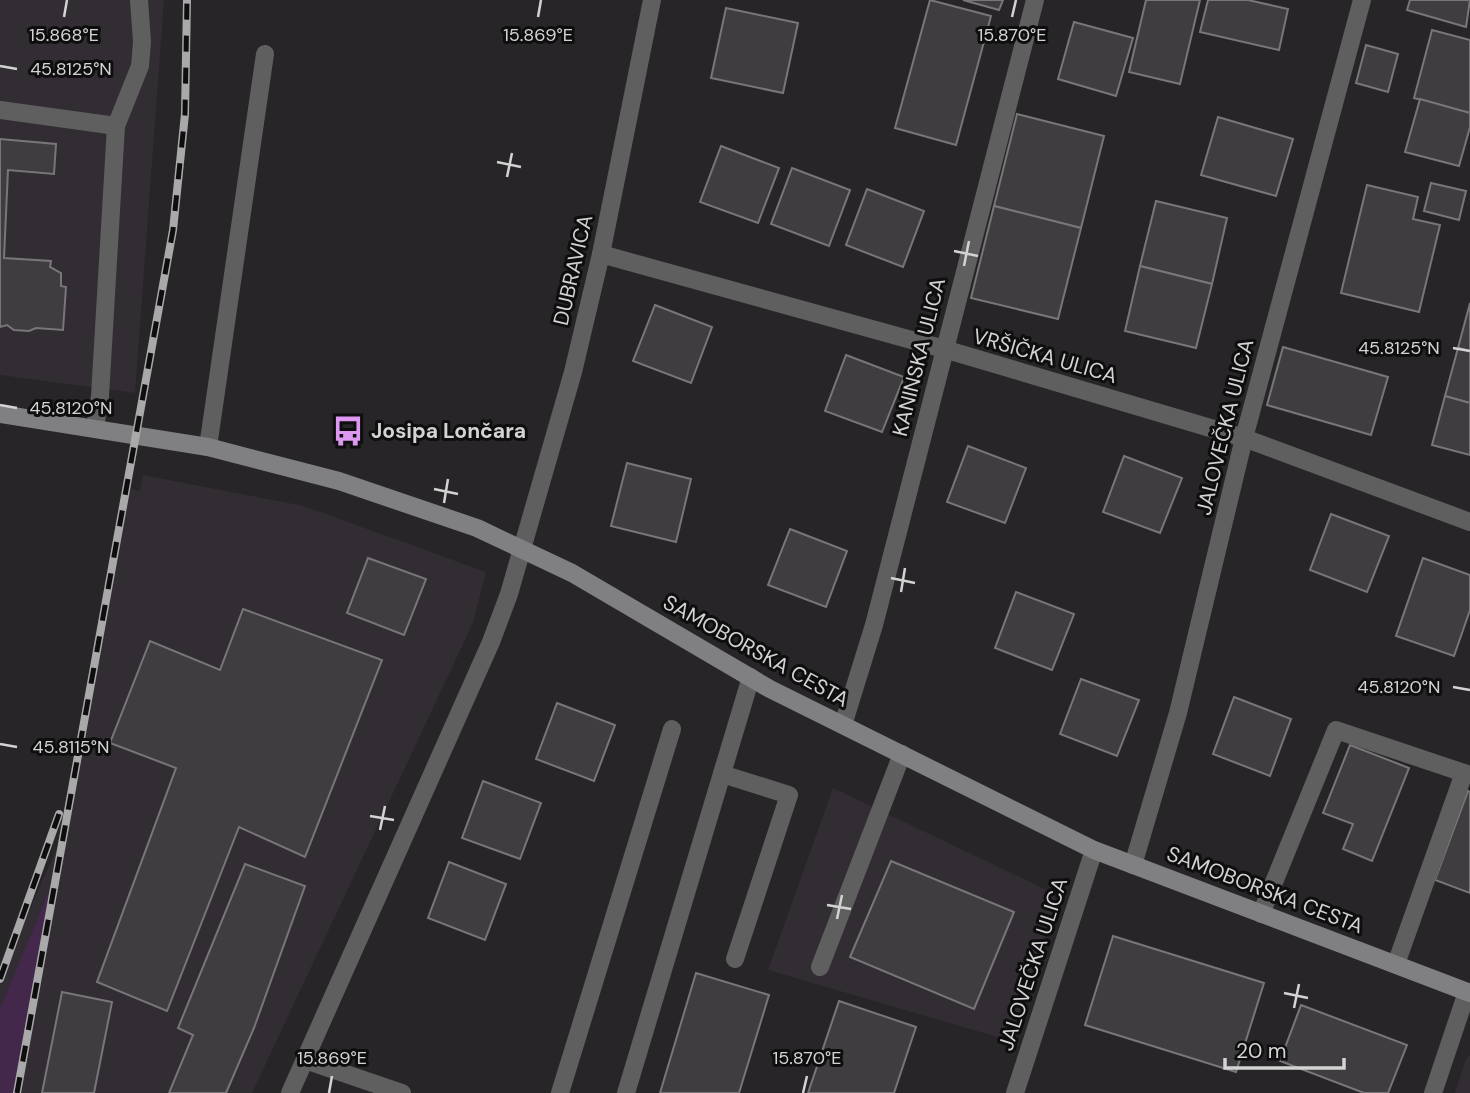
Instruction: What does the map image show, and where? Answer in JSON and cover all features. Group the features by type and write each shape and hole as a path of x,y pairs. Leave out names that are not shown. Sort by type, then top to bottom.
{"street":[{"path":"95,428 100,396 116,126 140,66 142,43 139,0"},
{"name":"DUBRAVICA","path":"290,1093 491,642 573,372 601,254 652,0"},
{"name":"KANINSKA ULICA","path":"843,725 874,625 1035,0"},
{"name":"JALOVEČKA ULICA","path":"1133,865 1178,713 1244,438 1362,0"},
{"path":"208,447 265,54"},
{"path":"0,110 116,126"},
{"name":"VRŠIČKA ULICA","path":"601,254 944,349 1244,438 1470,522"},
{"name":"SAMOBORSKA CESTA","path":"0,414 208,447 340,481 477,528 522,547 751,677 1094,850 1469,992"},
{"path":"626,1093 751,677"},
{"path":"560,1093 672,729"},
{"path":"1261,914 1336,730 1467,774 1396,964"},
{"path":"820,967 902,754"},
{"path":"722,774 789,795 735,958"},
{"name":"JALOVEČKA ULICA","path":"1015,1093 1094,850"},
{"path":"1433,1093 1469,992"},
{"path":"305,1060 402,1093"}],"shaded area":[{"path":"0,0 164,0 135,393 0,375"},
{"path":"143,475 304,506 486,572 473,623 252,1093 21,1093 60,868 0,1008 0,976 67,826 123,488 140,491"},
{"path":"833,788 1049,891 1056,902 1011,1041 768,970"},
{"path":"61,863 21,1093 0,1093 0,1008"},
{"path":"1470,1055 1470,1093 1455,1093 1466,1059"}],"building":[{"path":"930,0 991,16 956,145 895,128"},
{"path":"963,0 1003,0 999,10"},
{"path":"1146,0 1200,0 1180,84 1129,72"},
{"path":"1208,0 1248,0 1288,9 1279,50 1200,32"},
{"path":"1410,0 1470,0 1466,27 1407,10"},
{"path":"726,8 798,23 783,93 711,78"},
{"path":"1074,22 1133,38 1116,96 1058,79"},
{"path":"1432,30 1470,40 1470,113 1414,98"},
{"path":"1366,45 1398,54 1388,92 1356,83"},
{"path":"1420,99 1470,113 1470,127 1459,166 1405,152"},
{"path":"1017,114 1104,136 1081,228 994,206"},
{"path":"1218,117 1293,139 1276,196 1201,175"},
{"path":"0,139 56,144 54,174 8,170 4,258 51,261 50,267 61,273 61,286 66,287 63,330 36,328 29,331 14,330 7,325 0,327"},
{"path":"721,146 779,168 758,223 700,202"},
{"path":"792,168 850,190 829,246 771,224"},
{"path":"1431,183 1466,191 1459,220 1424,211"},
{"path":"1367,185 1418,197 1413,219 1440,225 1419,312 1341,293"},
{"path":"867,189 924,211 903,267 846,245"},
{"path":"1156,201 1227,218 1212,284 1140,266"},
{"path":"994,206 1081,228 1058,319 971,298"},
{"path":"1140,266 1212,284 1196,348 1125,331"},
{"path":"1470,303 1470,351 1458,348"},
{"path":"655,305 712,327 691,383 633,361"},
{"path":"1283,347 1388,377 1371,435 1267,405"},
{"path":"1458,348 1470,351 1470,403 1445,396"},
{"path":"846,355 904,377 882,432 825,411"},
{"path":"1445,396 1470,403 1470,455 1432,445"},
{"path":"968,446 1026,468 1005,523 947,502"},
{"path":"1124,456 1182,478 1160,533 1103,512"},
{"path":"627,463 691,479 676,542 611,526"},
{"path":"1331,514 1389,536 1367,592 1310,570"},
{"path":"790,529 847,551 826,607 768,585"},
{"path":"368,558 426,579 404,635 347,613"},
{"path":"1423,558 1470,575 1470,610 1454,656 1396,636"},
{"path":"1016,592 1074,614 1052,670 995,648"},
{"path":"243,609 382,660 305,857 239,827 167,1011 97,982 176,768 110,743 150,641 220,670"},
{"path":"1081,679 1139,700 1117,756 1060,734"},
{"path":"1234,697 1291,719 1270,776 1213,754"},
{"path":"557,703 615,725 594,781 536,759"},
{"path":"1350,745 1409,768 1372,861 1343,849 1353,824 1323,813"},
{"path":"483,781 541,803 520,859 462,838"},
{"path":"1468,791 1470,792 1470,893 1435,880"},
{"path":"891,861 1014,912 974,1009 850,957"},
{"path":"449,862 506,884 485,940 428,918"},
{"path":"245,864 305,886 254,1028 226,1093 169,1093 193,1035 178,1028"},
{"path":"1113,936 1264,983 1236,1072 1085,1025"},
{"path":"696,973 769,995 739,1093 660,1093"},
{"path":"62,992 112,1002 94,1093 42,1093"},
{"path":"839,1001 916,1027 894,1093 808,1093"},
{"path":"1301,1005 1407,1045 1388,1093 1364,1093 1280,1061"}],"railway":[{"path":"17,1093 173,230 185,114 187,0"},
{"path":"0,979 59,814"}],"place":[{"name":"Josipa Lončara","path":"348,431"}]}
